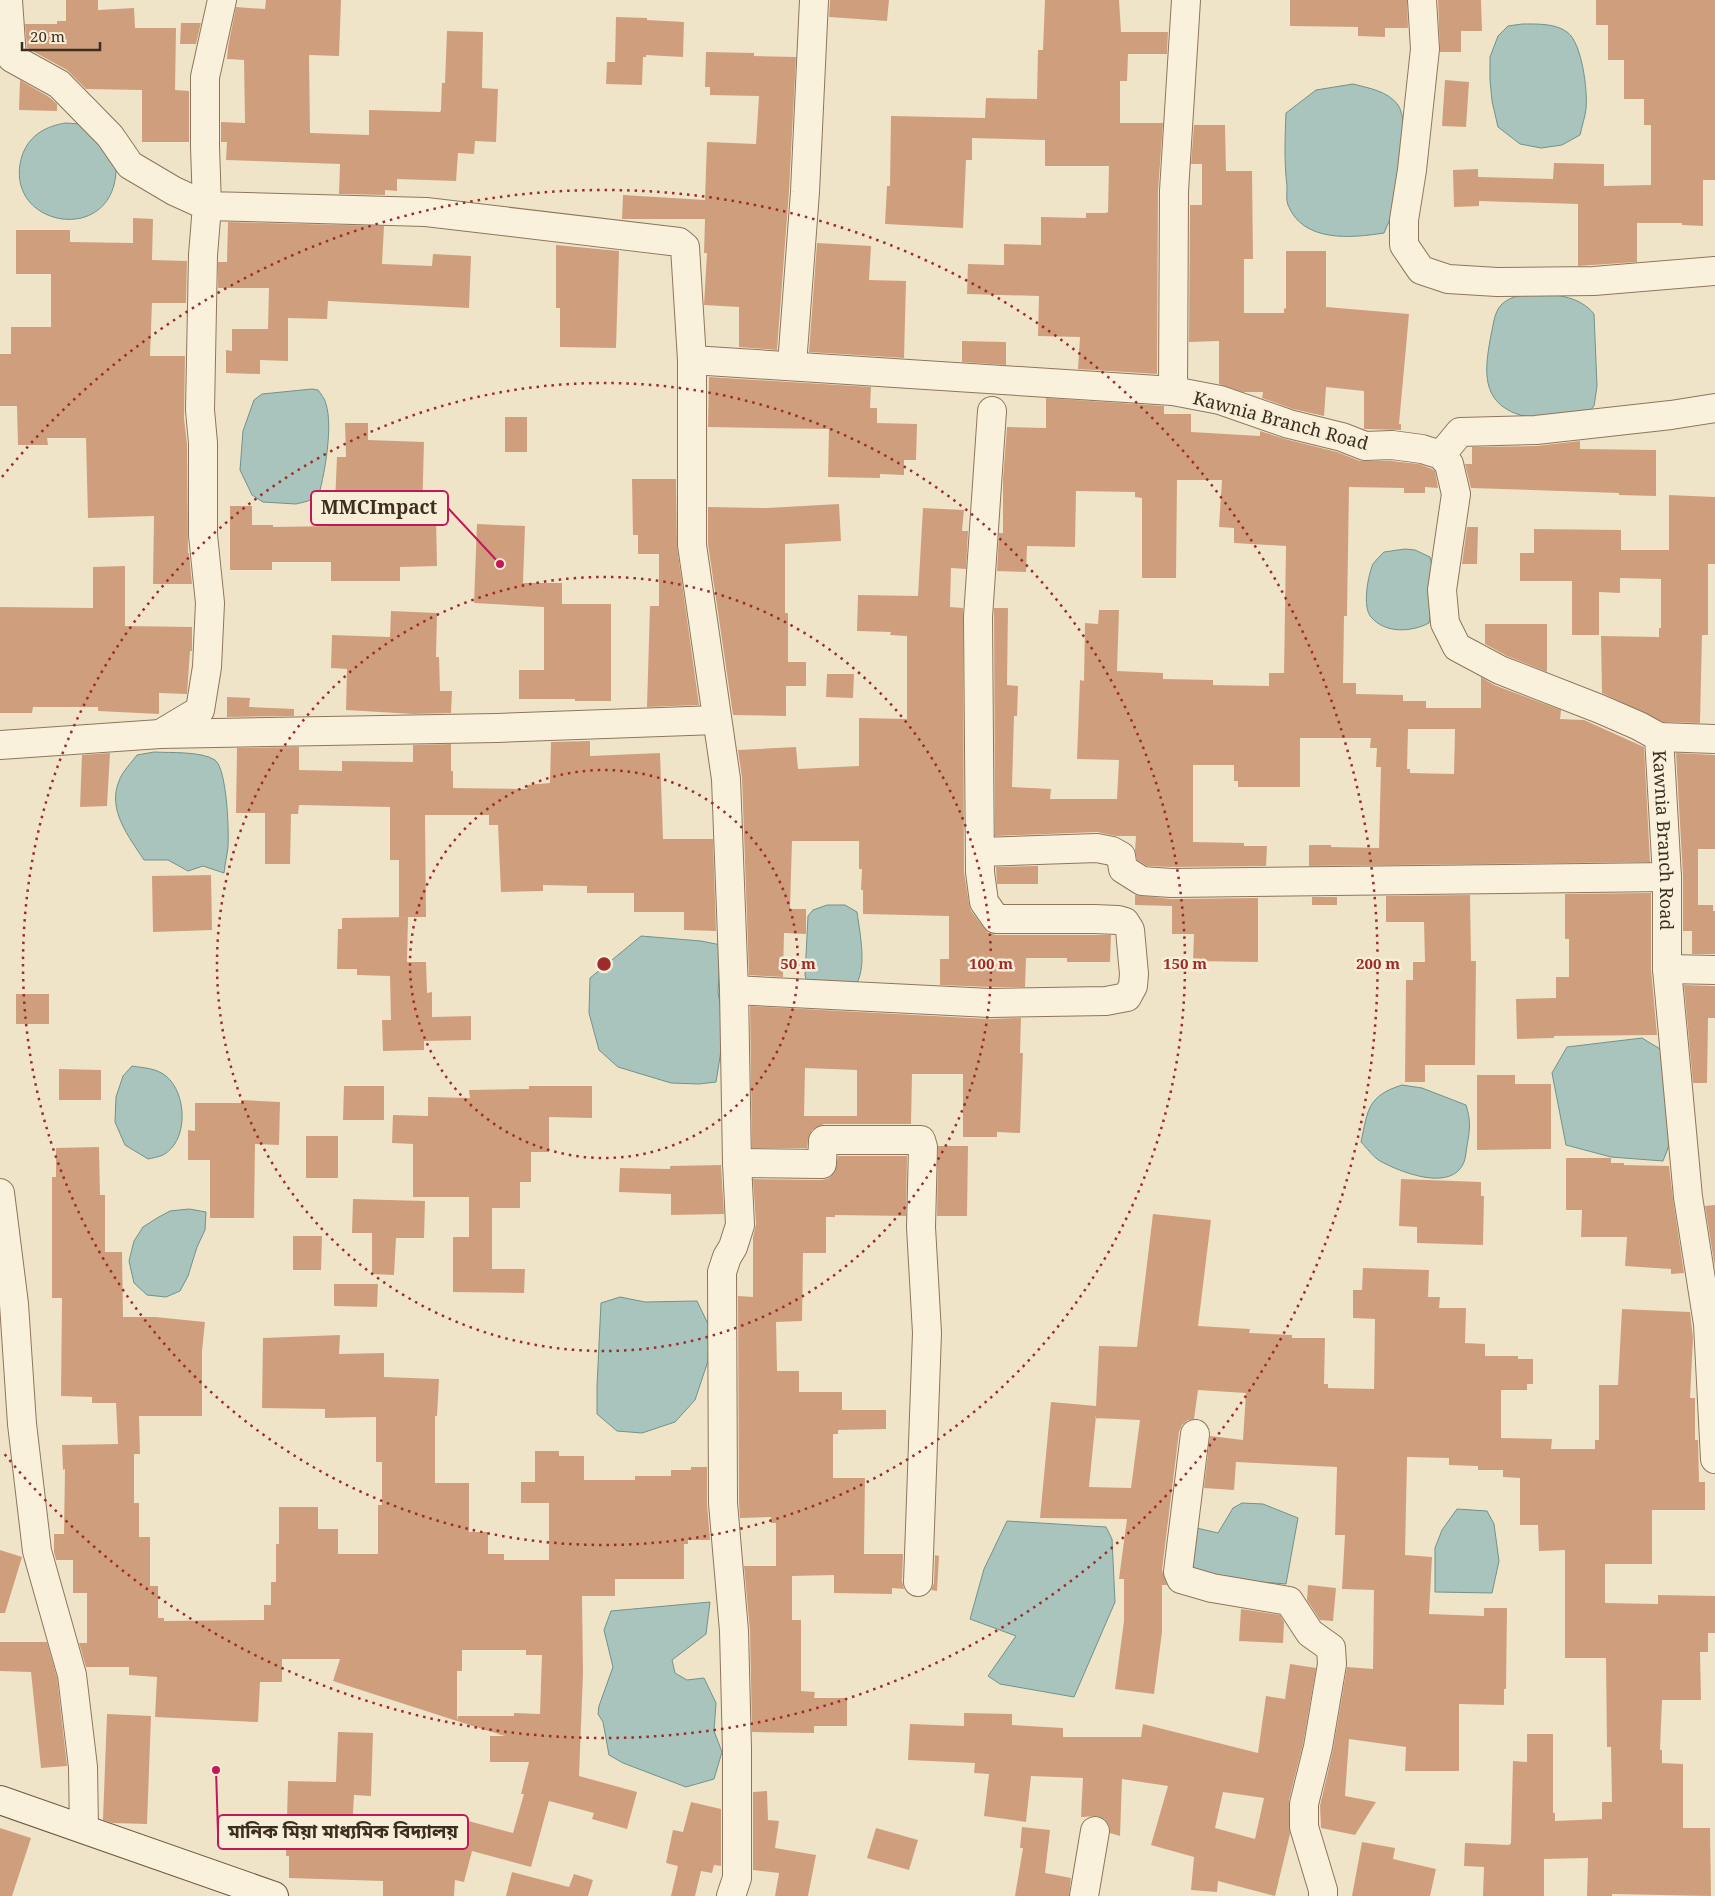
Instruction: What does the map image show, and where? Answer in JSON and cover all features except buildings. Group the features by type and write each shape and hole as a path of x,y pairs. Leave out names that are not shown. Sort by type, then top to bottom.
{"street":[{"path":"8,0 12,58 60,84 110,136 130,165 174,191 207,206 426,212 679,242 685,247 692,360 692,546 726,779 734,990 740,1225 722,1272 723,1503 734,1631 737,1749 737,1878 731,1896"},
{"path":"160,734 200,710 207,667 210,603 203,535 203,443 200,410 203,255 207,206 205,77 222,0"},
{"path":"792,366 805,192 814,0"},
{"path":"1173,391 1174,191 1186,0"},
{"path":"1422,0 1425,49 1412,170 1404,220 1404,245 1420,270 1448,279 1497,282 1594,281 1715,271"},
{"name":"Kawnia Branch Road","path":"692,360 1173,391 1220,400 1289,424 1342,437 1365,446 1392,445 1422,449 1441,455 1449,464 1456,494 1442,590 1445,623 1458,648 1500,670 1600,709 1639,726 1659,738 1667,877 1667,969 1688,1197 1708,1324 1715,1459"},
{"path":"1441,455 1460,432 1554,428 1715,408"},
{"path":"734,990 990,1003 1106,1002 1128,997 1134,986 1130,930 1125,922 1094,919 996,919 984,902 980,872 978,617 992,411"},
{"path":"0,745 160,734 497,728 717,720"},
{"path":"1659,738 1715,739"},
{"path":"980,852 1097,848 1112,851 1121,856 1124,869 1142,881 1171,883 1667,877"},
{"path":"1667,969 1715,970"},
{"path":"737,1163 822,1164 822,1141 824,1140 921,1140 923,1147 921,1227 927,1333 918,1582"},
{"path":"0,1192 14,1304 22,1424 37,1551 72,1675 82,1767 84,1829"},
{"path":"1196,1434 1178,1572 1181,1579 1212,1588 1288,1601 1310,1633 1331,1648 1332,1664 1318,1747 1304,1804 1304,1827 1323,1890 1323,1896"},
{"path":"0,1800 274,1896"},
{"path":"1084,1896 1095,1831"}],"water":[{"path":"1522,24 1545,25 1562,29 1572,37 1577,46 1583,68 1586,109 1580,135 1562,145 1541,148 1520,144 1498,127 1492,101 1490,57 1498,36 1508,26"},
{"path":"1353,84 1389,96 1398,105 1402,113 1404,155 1400,185 1395,208 1384,233 1358,236 1330,235 1317,232 1305,226 1295,217 1288,205 1285,159 1286,113 1316,90"},
{"path":"66,123 80,124 116,162 112,190 100,208 83,218 63,219 43,213 28,200 20,181 22,156 29,142 45,129"},
{"path":"1539,293 1576,300 1589,308 1594,314 1597,386 1594,406 1588,413 1550,418 1530,417 1512,412 1501,406 1494,398 1487,378 1487,368 1491,335 1497,312 1502,304 1513,297"},
{"path":"318,390 325,400 329,424 326,462 319,494 308,501 296,504 263,502 252,495 240,470 243,431 254,400 262,394"},
{"path":"1405,549 1415,550 1430,557 1434,590 1429,623 1407,630 1399,630 1377,623 1368,612 1366,599 1373,564 1384,552"},
{"path":"154,752 202,755 215,760 219,766 225,787 228,828 228,847 224,873 203,866 188,871 168,860 144,860 126,833 121,823 116,802 116,792 120,778 137,755"},
{"path":"827,905 845,905 857,912 862,962 861,971 854,988 808,986 805,975 808,916 813,910"},
{"path":"641,936 701,941 721,945 718,992 722,1014 723,1038 716,1082 699,1084 671,1083 618,1067 599,1050 589,1013 590,978"},
{"path":"1642,1038 1670,1055 1680,1117 1663,1161 1611,1157 1566,1145 1552,1073 1567,1047"},
{"path":"132,1066 158,1071 166,1076 173,1084 181,1105 181,1128 177,1139 163,1155 148,1159 125,1145 115,1122 116,1097 123,1076"},
{"path":"1402,1085 1422,1088 1466,1105 1469,1135 1465,1160 1458,1171 1449,1176 1437,1178 1412,1174 1380,1161 1361,1142 1365,1121 1375,1099 1390,1089"},
{"path":"189,1209 206,1212 205,1230 197,1247 188,1276 180,1291 166,1297 147,1295 134,1283 129,1261 134,1241 143,1227 157,1218 170,1211"},
{"path":"620,1297 645,1302 697,1301 709,1326 708,1361 695,1400 675,1422 642,1433 617,1431 597,1414 601,1303"},
{"path":"1242,1503 1263,1504 1298,1518 1286,1584 1248,1581 1180,1570 1188,1526 1218,1533 1233,1508"},
{"path":"1457,1509 1487,1511 1494,1524 1499,1561 1492,1593 1435,1592 1435,1548 1442,1530"},
{"path":"1007,1521 1106,1527 1112,1539 1115,1602 1074,1697 1000,1684 988,1676 1016,1636 970,1619 984,1569"},
{"path":"710,1602 706,1634 672,1660 675,1673 687,1680 704,1678 716,1703 714,1731 722,1752 714,1779 686,1787 623,1763 609,1755 603,1722 598,1714 613,1667 604,1630 611,1611"}],"place":[{"name":"MMCImpact","path":"500,564"},
{"name":"মানিক মিয়া মাধ্যমিক বিদ্যালয়","path":"216,1770"}]}
